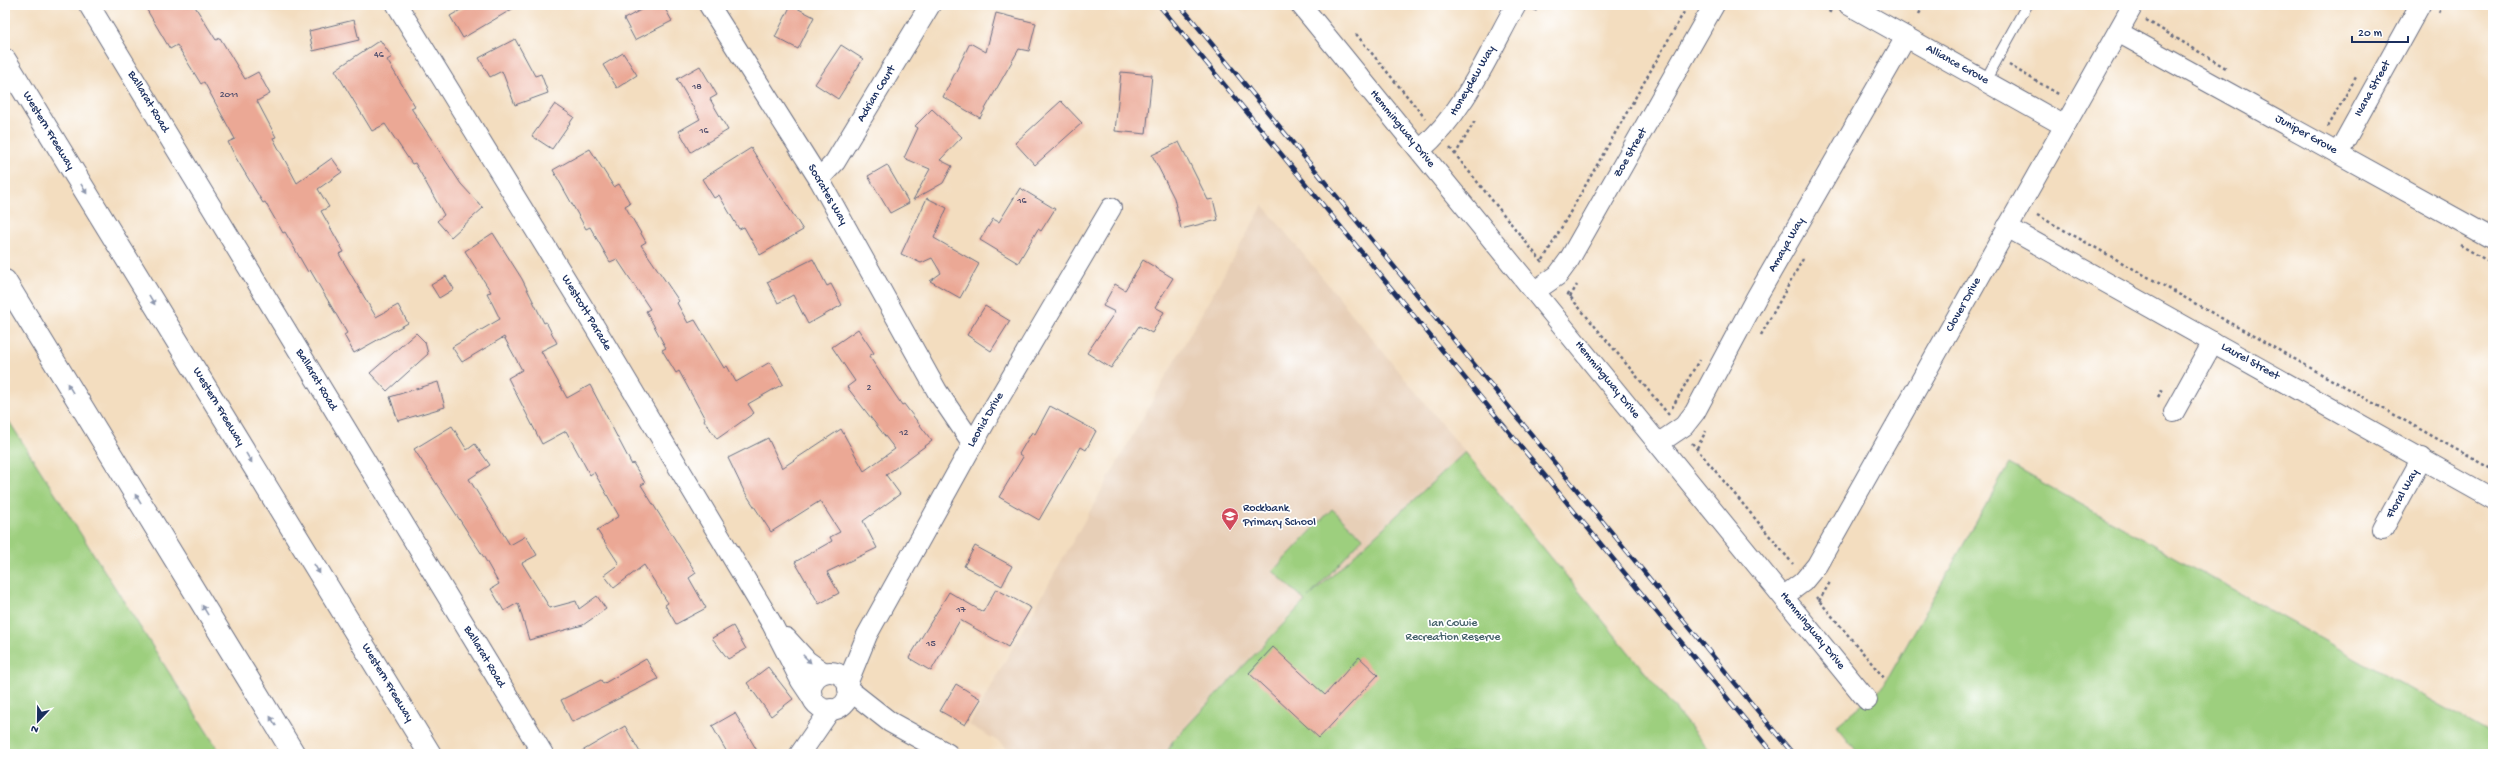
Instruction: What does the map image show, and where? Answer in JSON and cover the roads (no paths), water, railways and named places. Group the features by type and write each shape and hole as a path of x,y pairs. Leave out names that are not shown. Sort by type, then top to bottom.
{"highway":[{"name":"Western Freeway","path":"5,60 430,754"},
{"path":"5,281 294,754"}],"street":[{"name":"Ballarat Road","path":"89,5 543,754"},
{"name":"Westcott Parade","path":"397,5 584,309 772,624 798,675 812,698"},
{"name":"Socrates Way","path":"709,5 819,179 937,391 973,444"},
{"name":"Adrian Court","path":"819,179 835,162 930,5"},
{"name":"Hemmingway Drive","path":"1301,5 1784,596 1867,700"},
{"name":"Honeydew Way","path":"1420,150 1439,134 1454,116 1516,5"},
{"name":"Zoe Street","path":"1535,291 1558,275 1569,260 1714,5"},
{"name":"Alliance Grove","path":"1850,5 2065,126"},
{"name":"Clover Drive","path":"1784,596 1798,573 1817,565 2133,5"},
{"name":"Ivana Street","path":"2338,153 2420,5"},
{"name":"Juniper Grove","path":"2118,32 2493,239"},
{"name":"Amaya Way","path":"1659,444 1684,426 1695,412 1756,298 1906,36"},
{"name":"Leonid Drive","path":"848,686 867,635 984,424 1110,208"},
{"name":"Laurel Street","path":"2008,227 2493,498"},
{"path":"2174,412 2213,342"},
{"name":"Socrates Way","path":"937,391 945,393 969,416 984,424"},
{"name":"Floral Way","path":"2383,530 2422,458"},
{"name":"Westcott Parade","path":"772,624 807,661 825,672"},
{"name":"Leonid Drive","path":"825,672 867,635"},
{"path":"801,752 812,711 812,685 814,679 825,672 839,674 848,686 890,722"},
{"path":"801,752 834,709 846,700 848,686"},
{"path":"812,698 820,707 834,709 850,708 890,722 948,754"}],"lane":[{"path":"1985,81 2027,5"}],"railway":[{"path":"1159,5 1773,754"},
{"path":"1180,5 1793,754"}],"place":[{"name":"Rockbank Primary School","path":"1230,531"}],"park label":[{"name":"Ian Cowie Recreation Reserve","path":"1453,631"}]}
